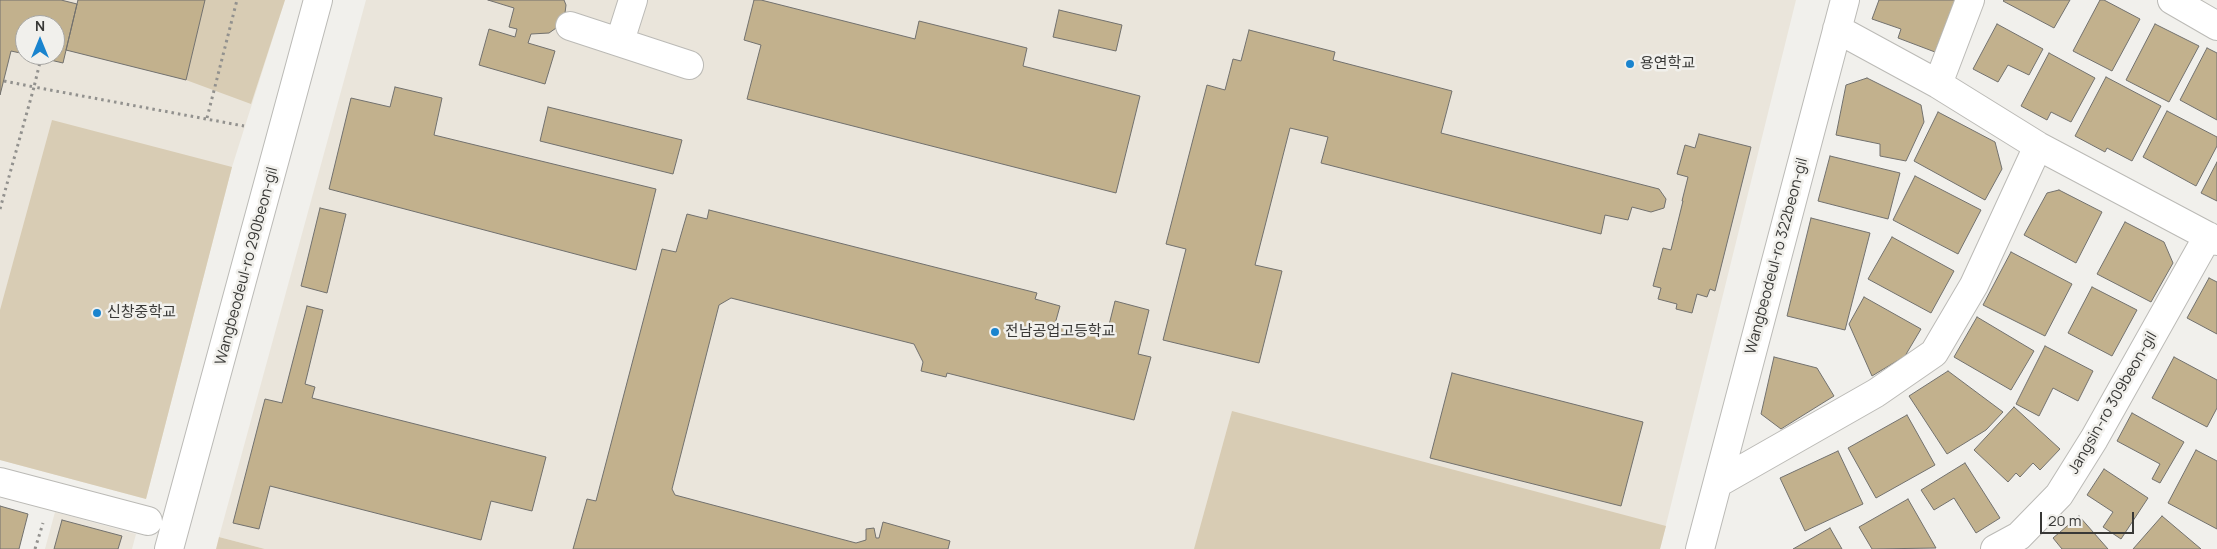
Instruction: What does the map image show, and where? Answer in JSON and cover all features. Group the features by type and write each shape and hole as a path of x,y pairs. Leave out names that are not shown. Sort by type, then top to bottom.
{"street":[{"name":"Wangbeodeul-ro 290beon-gil","path":"172,540 318,0"},
{"path":"620,41 633,0"},
{"name":"Wangbeodeul-ro 322beon-gil","path":"1700,549 1845,0"},
{"path":"1938,84 1970,0"},
{"path":"2172,0 2217,26"},
{"path":"570,26 689,65"},
{"path":"1836,29 1938,84 2038,146 2212,239"},
{"path":"1718,484 1876,394 1934,353 1974,285 2038,146"},
{"name":"Jangsin-ro 309beon-gil","path":"1995,549 2019,536 2058,495 2094,440 2212,239"},
{"path":"0,482 148,521"}],"path":[{"path":"207,118 237,0"},
{"path":"0,208 39,65"},
{"path":"4,81 244,126"}],"shaded area":[{"name":"신창중학교","path":"0,0 285,0 232,167 146,499 0,460"},
{"path":"205,0 285,0 251,104 186,80"},
{"name":"전남공업고등학교","path":"366,0 1796,0 1660,549 265,549 219,537"},
{"name":"신창중학교","path":"52,120 232,167 146,499 0,460 0,310"},
{"path":"1232,411 1666,526 1660,549 1194,549"},
{"path":"55,512 136,534 132,549 45,549"},
{"path":"219,537 265,549 216,549"}],"building":[{"path":"0,0 61,0 77,4 65,55 65,15 15,15 15,52 11,51 0,95"},
{"path":"78,0 205,0 186,80 66,50"},
{"path":"488,0 564,0 566,5 565,13 559,26 549,33 531,34 528,43 555,51 545,84 479,65 489,29 515,37 517,29 509,27 514,8"},
{"path":"754,0 761,0 915,39 919,21 1027,48 1023,66 1140,96 1116,193 747,99 761,45 744,40"},
{"path":"1879,0 1955,0 1935,52 1898,38 1901,29 1872,19"},
{"path":"2004,0 2070,0 2054,28"},
{"path":"2100,0 2104,0 2140,19 2112,71 2073,51"},
{"path":"1059,10 1122,25 1116,51 1053,37"},
{"path":"1997,24 2043,49 2029,75 2008,65 1998,82 1973,69"},
{"path":"2155,24 2199,46 2169,102 2126,80"},
{"path":"1249,30 1335,52 1333,60 1452,91 1441,133 1659,189 1666,199 1664,208 1651,212 1632,207 1628,220 1605,215 1601,234 1321,163 1328,137 1290,128 1255,265 1282,271 1259,363 1163,340 1186,249 1166,244 1207,85 1225,90 1233,59 1241,61"},
{"path":"2207,48 2217,53 2217,120 2180,100"},
{"path":"2049,53 2095,78 2071,122 2051,112 2047,120 2021,106"},
{"path":"2106,77 2161,106 2132,161 2107,148 2105,152 2075,136"},
{"path":"1867,78 1921,105 1924,122 1906,161 1880,156 1880,144 1836,135 1846,85"},
{"path":"395,87 442,98 434,135 656,189 636,270 329,189 351,98 390,107"},
{"path":"548,107 682,140 673,174 540,141"},
{"path":"2167,111 2217,137 2217,146 2196,186 2143,157"},
{"path":"1938,112 1995,142 2002,169 1985,200 1914,161"},
{"path":"1699,134 1751,147 1715,291 1710,289 1707,297 1697,294 1692,313 1676,309 1677,304 1658,299 1661,288 1653,286 1663,248 1671,250 1683,201 1688,177 1677,174 1685,145 1695,148"},
{"path":"1830,156 1900,173 1888,219 1818,201"},
{"path":"2217,162 2217,201 2201,193"},
{"path":"1915,176 1981,210 1958,254 1893,220"},
{"path":"2059,190 2102,212 2076,263 2024,235 2047,193"},
{"path":"320,208 346,214 327,293 301,286"},
{"path":"709,210 1037,293 1035,299 1060,306 1055,324 1106,337 1115,301 1149,310 1138,354 1151,357 1134,420 947,373 946,377 921,371 923,362 914,344 731,298 719,305 672,489 675,495 856,543 866,540 866,529 874,528 876,538 879,538 883,522 950,541 948,549 573,549 587,499 596,501 662,249 676,252 687,214 707,219"},
{"path":"1811,218 1870,233 1845,330 1787,316"},
{"path":"2125,222 2164,242 2173,263 2151,302 2097,274"},
{"path":"1892,237 1954,271 1931,313 1868,279"},
{"path":"2011,252 2072,284 2045,336 1983,305"},
{"path":"2209,278 2217,282 2217,334 2187,318"},
{"path":"2092,287 2137,310 2112,356 2068,333"},
{"path":"1864,297 1921,329 1905,356 1872,376 1849,324"},
{"path":"307,306 323,310 305,384 315,387 312,398 546,457 532,511 491,501 481,540 270,486 259,529 233,523 265,399 282,403"},
{"path":"1977,317 2034,351 2011,390 1954,357"},
{"path":"2045,346 2093,371 2078,401 2053,388 2039,416 2016,404"},
{"path":"1774,357 1817,368 1834,396 1781,429 1761,414"},
{"path":"2174,357 2217,380 2217,408 2207,427 2152,398"},
{"path":"1948,371 2003,412 1986,430 1947,454 1909,396"},
{"path":"1452,373 1643,422 1621,506 1430,458"},
{"path":"2014,407 2060,449 2040,470 2033,463 2020,477 2016,473 2008,482 1974,450"},
{"path":"2132,413 2184,442 2160,483 2152,479 2160,464 2117,441"},
{"path":"1907,415 1935,465 1876,498 1848,448"},
{"path":"2196,450 2217,461 2217,529 2168,503"},
{"path":"1838,451 1863,504 1805,531 1780,478"},
{"path":"1965,463 2000,518 1976,533 1954,498 1934,510 1921,490"},
{"path":"2104,469 2148,498 2121,539 2103,527 2113,512 2087,495"},
{"path":"1908,499 1936,548 1872,549 1859,527"},
{"path":"0,506 28,514 19,549 0,549"},
{"path":"2079,516 2108,549 2062,549 2053,538"},
{"path":"2162,516 2201,549 2133,549"},
{"path":"62,520 122,536 118,549 54,549"},
{"path":"1830,528 1842,549 1793,549"}],"place":[{"name":"용연학교","path":"1630,64"},
{"name":"신창중학교","path":"97,313"},
{"name":"전남공업고등학교","path":"995,332"}]}
